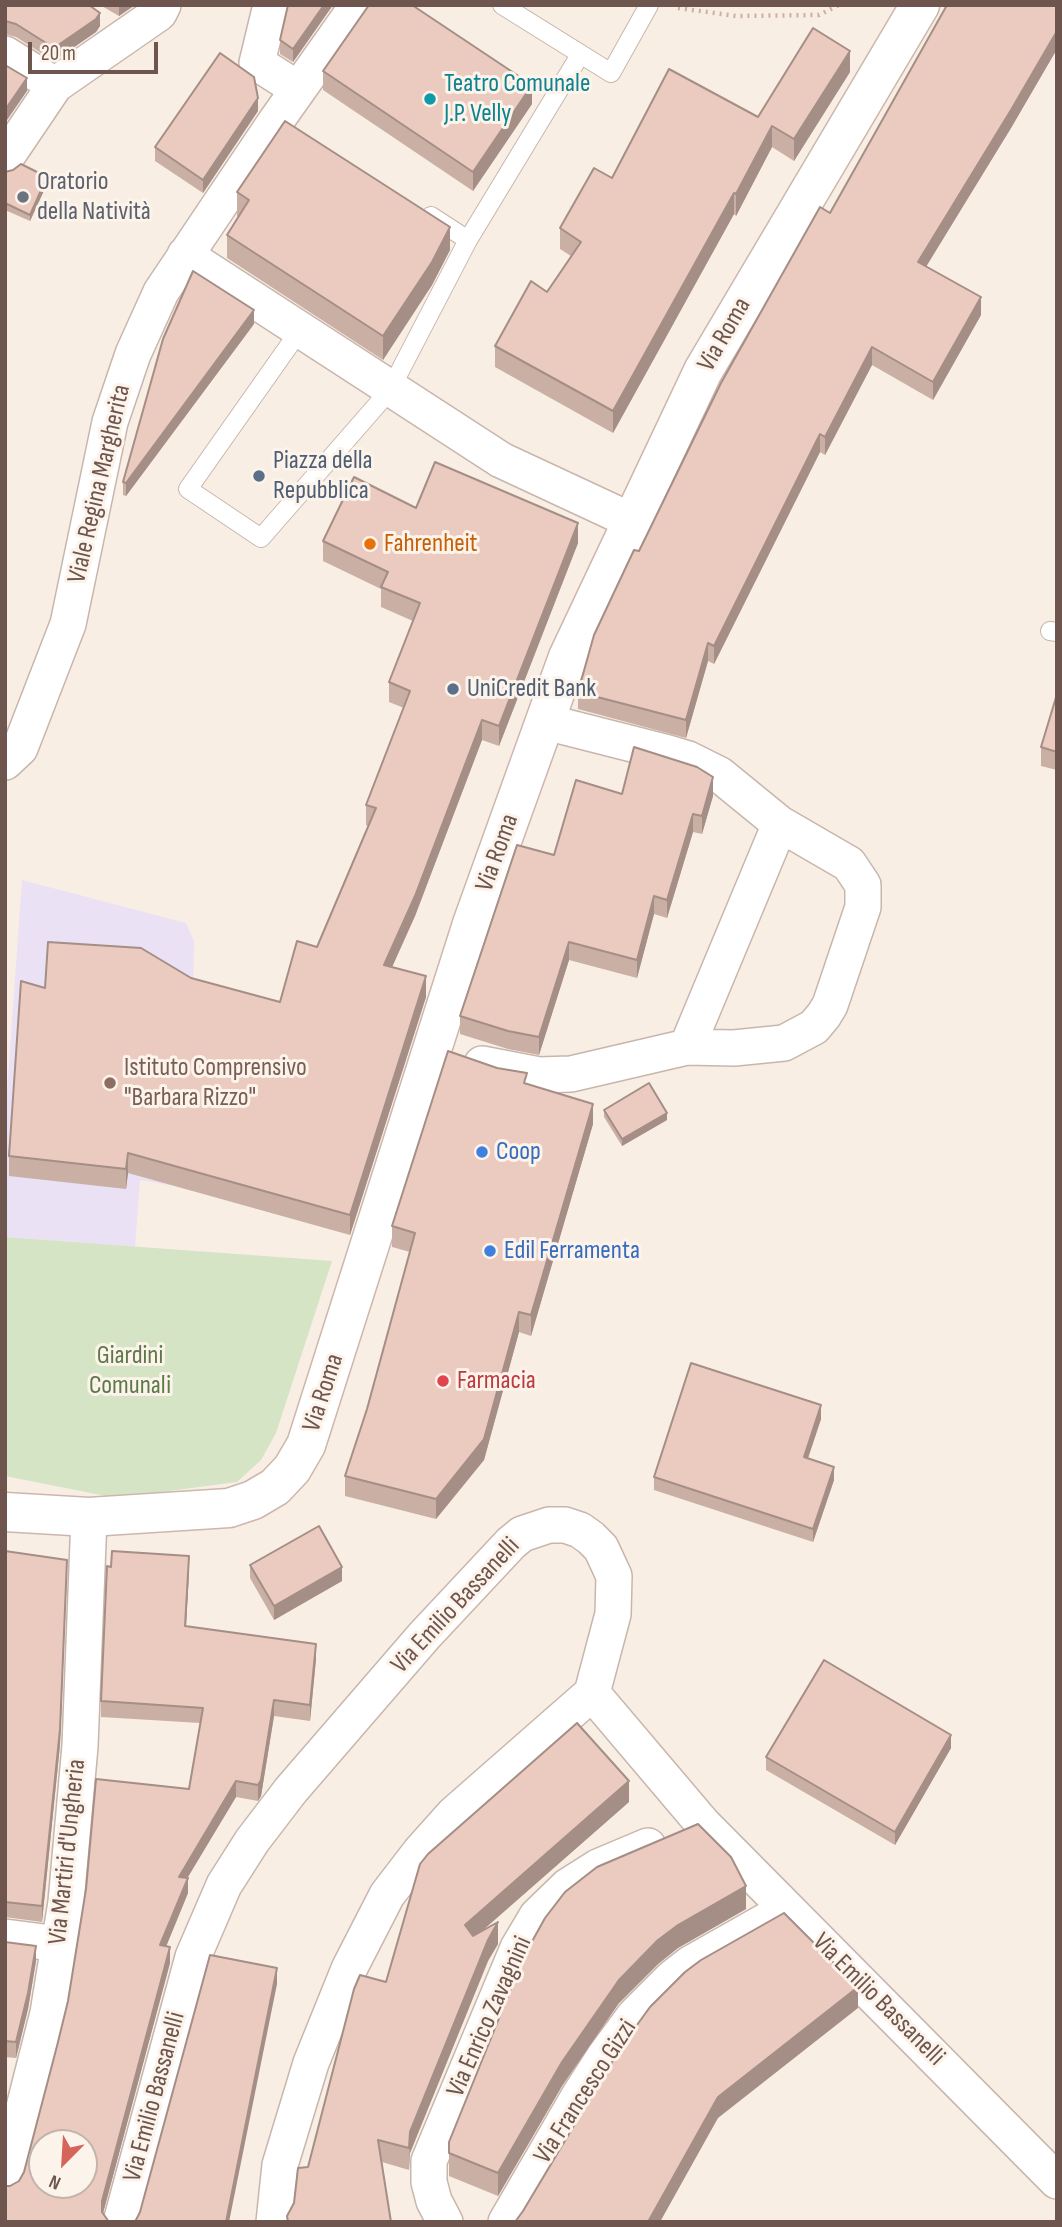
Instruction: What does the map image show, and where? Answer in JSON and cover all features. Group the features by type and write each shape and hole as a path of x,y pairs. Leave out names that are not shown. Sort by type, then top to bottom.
{"street":[{"path":"5,159 55,85 159,13 163,5"},
{"path":"271,5 257,63 298,89"},
{"name":"Viale Regina Margherita","path":"5,762 20,748 68,624 110,422 133,354 161,292 185,255 286,126 298,89 358,5"},
{"name":"Via Roma","path":"5,1511 89,1517 229,1508 265,1494 292,1469 306,1446 472,924 568,657 703,371 920,5"},
{"path":"5,54 55,85"},
{"path":"185,255 500,460 632,521"},
{"path":"433,1046 503,1069 555,1075 585,1072 687,1047 734,1048 784,1043 814,1027 830,1004 863,907 863,885 849,864 780,824 720,775 688,759 546,722"},
{"path":"687,1047 780,824"},
{"name":"Via Martiri d'Ungheria","path":"5,2182 11,2136 48,2013 66,1902 80,1746 89,1517"},
{"name":"Via Emilio Bassanelli","path":"121,2222 185,1981 201,1933 224,1885 252,1841 291,1790 415,1647 511,1543 536,1527 565,1525 580,1530 601,1548 614,1576 612,1614 592,1693 703,1824 1057,2181"},
{"path":"274,2222 280,2165 311,2063 349,1969 387,1895 454,1814 592,1693"},
{"name":"Via Enrico Zavagnini","path":"444,2222 429,2182 429,2161 502,1981 528,1930 551,1901 587,1873 703,1824"},
{"name":"Via Francesco Gizzi","path":"506,2222 579,2096 635,2015 690,1964 787,1909"},
{"path":"5,1937 59,1944"}],"lane":[{"path":"502,5 611,73 649,5"},
{"path":"300,330 188,489 261,538 390,390 468,240 580,55"},
{"path":"411,203 468,240"}],"path":[{"path":"671,7 736,16 819,15 839,5"}],"shaded area":[{"name":"Istituto Comprensivo \"Barbara Rizzo\"","path":"22,880 186,923 194,941 192,1045 227,1046 175,1186 140,1180 135,1247 5,1237 5,1120"}],"green space":[{"name":"Giardini Comunali","path":"5,1237 332,1261 276,1433 261,1460 237,1482 116,1498 5,1476"}],"building":[{"path":"5,5 89,5 100,13 96,19 54,48 16,24 5,21"},
{"path":"288,5 324,5 293,49 280,40"},
{"name":"Teatro Comunale J.P. Velly","path":"369,5 412,5 532,85 473,172 323,71"},
{"path":"947,5 1057,5 1057,31 918,262 981,297 933,382 872,347 825,437 820,434 714,646 708,643 686,720 578,692 594,635 634,550 639,551 721,383 820,207 830,213"},
{"path":"813,28 850,51 794,139 772,126 613,411 495,346 531,281 547,292 581,242 560,228 594,168 612,178 669,69 758,117"},
{"path":"220,53 254,77 258,98 203,180 155,147"},
{"path":"5,65 27,78 5,110"},
{"path":"285,121 450,227 432,262 383,336 227,235 249,200 237,192"},
{"name":"Oratorio della Natività","path":"21,164 47,177 30,215 5,203 5,172"},
{"path":"193,271 254,310 126,483 123,482 163,339"},
{"path":"435,462 578,523 499,726 482,720 415,896 384,965 426,976 350,1215 128,1153 126,1169 9,1156 21,981 45,988 48,942 141,948 191,978 280,1002 297,941 317,947 376,808 366,805 410,691 389,682 420,603 381,587 388,572 323,541 354,477 416,508"},
{"path":"1057,694 1057,752 1041,747"},
{"path":"634,747 697,767 713,777 702,816 693,814 667,900 654,896 637,960 569,942 539,1037 508,1031 460,1016 517,845 554,855 576,780 622,794"},
{"path":"448,1051 497,1068 527,1073 524,1083 593,1104 531,1315 519,1312 484,1439 436,1499 345,1476 367,1409 415,1233 392,1226"},
{"path":"649,1083 667,1113 622,1139 604,1110"},
{"path":"691,1363 821,1405 804,1457 834,1467 813,1529 654,1477"},
{"path":"319,1526 342,1567 274,1606 250,1565"},
{"path":"5,1551 67,1560 60,1729 42,1906 5,1902"},
{"path":"112,1551 189,1556 185,1626 316,1644 310,1705 274,1700 261,1780 258,1785 236,1781 179,1877 188,1878 160,1945 170,1947 102,2201 102,2212 109,2222 5,2222 5,2186 19,2181 28,2157 28,2199 98,2199 98,2129 35,2129 68,2001 86,1889 96,1779 189,1789 203,1708 101,1701 107,1566 111,1567"},
{"path":"824,1660 951,1735 895,1832 766,1757"},
{"path":"577,1723 629,1781 465,1925 473,1936 498,1922 488,1940 410,2132 409,2148 378,2140 391,2222 288,2222 287,2216 294,2203 298,2168 308,2167 354,1989 360,1975 386,1982 420,1864"},
{"path":"698,1824 731,1857 746,1886 678,1925 658,1940 619,1980 562,2062 498,2173 449,2153 449,2142 525,1954 545,1918 565,1892 597,1867"},
{"path":"784,1913 858,1987 718,2097 648,2222 515,2222 621,2047 650,2007 701,1960"},
{"path":"5,1942 36,1946 16,2042 5,2041"},
{"path":"210,1955 277,1968 226,2222 133,2222 140,2212"}],"place":[{"name":"Teatro Comunale J.P. Velly","path":"430,99"},
{"name":"Oratorio della Natività","path":"23,197"},
{"name":"Piazza della Repubblica","path":"259,476"},
{"name":"Fahrenheit","path":"370,544"},
{"name":"UniCredit Bank","path":"453,689"},
{"name":"Istituto Comprensivo \"Barbara Rizzo\"","path":"110,1083"},
{"name":"Coop","path":"482,1152"},
{"name":"Edil Ferramenta","path":"490,1251"},
{"name":"Farmacia","path":"443,1381"}]}
